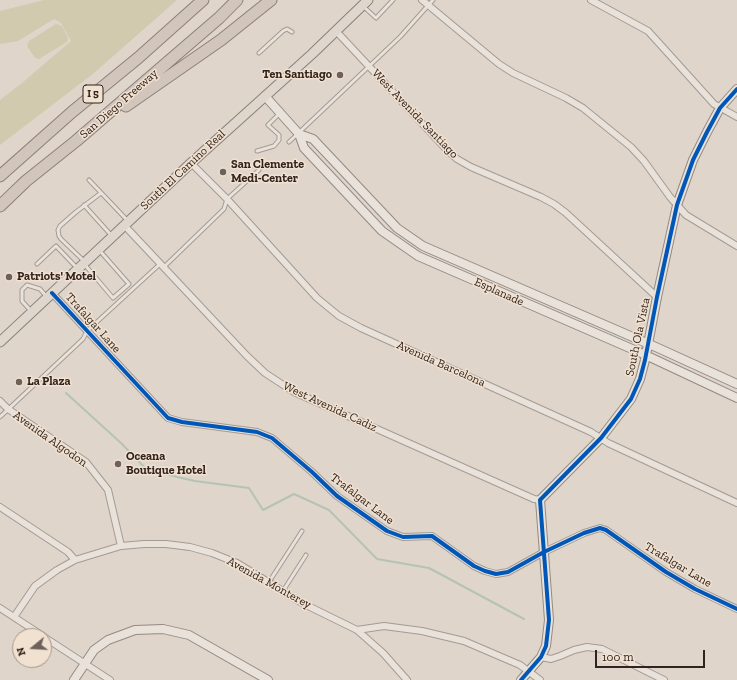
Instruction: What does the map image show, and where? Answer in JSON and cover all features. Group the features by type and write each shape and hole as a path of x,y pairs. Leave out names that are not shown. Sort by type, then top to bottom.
{"highway":[{"path":"188,14 197,0"},
{"name":"San Diego Freeway","path":"0,176 72,112 138,58 203,0"},
{"name":"San Diego Freeway","path":"0,206 26,181 76,141 219,18 237,0"},
{"path":"76,141 221,40 271,0"},
{"path":"0,213 26,181"}],"main road":[{"name":"South El Camino Real","path":"0,342 99,250 112,236 365,3"}],"street":[{"path":"422,0 512,73 566,98 583,108 625,142 644,161 686,215 737,246"},
{"path":"591,0 648,31 714,104 737,117"},
{"name":"West Avenida Santiago","path":"336,31 457,159 471,167 554,204 566,213 657,297"},
{"name":"South Ola Vista","path":"540,500 601,438 631,399 640,379 646,356 677,205 693,160 720,108 737,89"},
{"name":"Esplanade","path":"265,96 299,134 304,148 382,231 418,256 646,356 737,398"},
{"name":"Esplanade","path":"299,134 313,139 397,228 423,246 737,384"},
{"name":"Avenida Barcelona","path":"191,163 226,198 317,298 339,316 361,328 591,432 608,443 737,503"},
{"name":"West Avenida Cadiz","path":"126,224 162,265 247,356 265,373 294,392 534,499 540,500"},
{"path":"418,256 423,246"},
{"name":"Trafalgar Lane","path":"50,295 87,331 168,418 182,422 257,432 272,438 312,472 337,496 387,532 403,537 432,536 474,566 496,574 508,572 544,552 584,533 600,528 606,530 666,572 695,589 737,609"},
{"path":"547,313 552,302"},
{"name":"Avenida Algodon","path":"0,401 8,410 86,462 108,490 121,546"},
{"path":"521,680 541,657 546,646 549,620 540,500"},
{"path":"0,507 68,552 75,560"},
{"name":"Avenida Monterey","path":"14,617 35,586 56,570 75,560 121,546 166,544 212,553 238,563 304,604 357,630 383,653 407,680"},
{"path":"0,608 31,628"},
{"path":"357,630 384,626 422,631 458,639 520,665 540,680"},
{"path":"74,680 94,650 108,640 135,630 163,629 189,635 268,680"},
{"path":"52,641 110,680"},
{"path":"541,657 551,659 574,650 587,647 602,649 664,680"}],"lane":[{"path":"365,3 376,18 392,0"},
{"path":"289,142 370,67 400,37 433,0"},
{"path":"259,53 283,31 287,29 292,32"},
{"path":"257,151 274,146 279,140 279,135 268,125 280,113"},
{"path":"0,417 83,339 87,331 224,209 226,198 259,170"},
{"path":"90,180 126,224"},
{"path":"99,250 129,284 113,298 82,265 61,239 58,230 60,226 84,205 101,193"},
{"path":"84,205 112,236"},
{"path":"37,264 56,246 82,265"},
{"path":"32,312 22,301 22,290 27,285 40,289 50,295"},
{"path":"269,582 302,531"},
{"path":"283,590 306,555"}],"shaded area":[{"path":"44,0 177,0 94,73 0,145 0,100 71,41 61,23 54,19 18,41 0,44 0,11"},
{"path":"56,24 62,26 68,38 67,42 39,59 35,58 27,46 29,41"}],"waterway":[{"path":"66,393 121,443 147,470 195,481 249,488 263,510 294,494 329,510 377,559 429,568 524,619"}],"cycle path":[{"path":"521,680 541,657 546,646 549,620 540,500 601,438 631,399 640,379 645,360 677,205 693,160 707,132 720,108 737,89"},
{"path":"52,293 168,418 182,422 257,432 272,438 312,472 337,496 387,531 403,537 432,536 474,566 496,574 508,572 544,552 584,533 600,528 606,530 666,572 695,589 737,609"}],"place":[{"name":"Ten Santiago","path":"340,75"},
{"name":"San Clemente Medi-Center","path":"223,172"},
{"name":"Patriots' Motel","path":"9,277"},
{"name":"La Plaza","path":"19,382"},
{"name":"Oceana Boutique Hotel","path":"118,464"}]}
